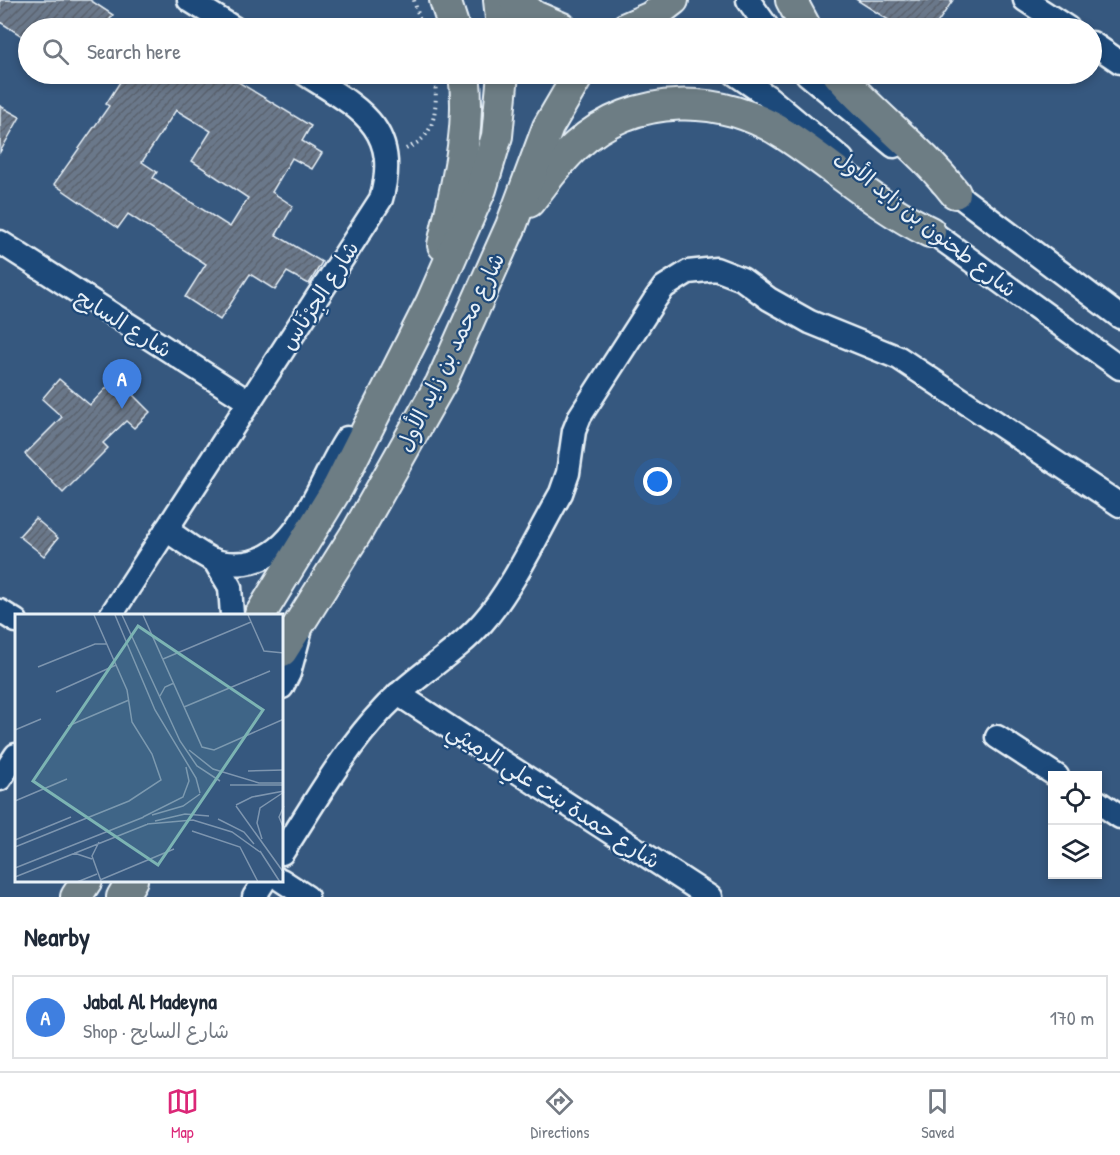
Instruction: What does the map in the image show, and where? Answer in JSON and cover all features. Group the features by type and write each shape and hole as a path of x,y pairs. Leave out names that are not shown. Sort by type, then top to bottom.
{"main road":[{"path":"446,0 451,18"},
{"path":"499,0 501,18"},
{"path":"515,0 538,18"},
{"path":"651,18 673,0"},
{"path":"791,0 801,18"},
{"path":"431,303 462,156 466,120 464,84"},
{"name":"شارع محمد بن زايد الأول","path":"261,614 338,487 431,303 481,189 497,136 502,84"},
{"name":"شارع محمد بن زايد الأول","path":"284,648 357,532 441,383 511,226 548,127 573,84"},
{"path":"847,84 920,153 955,193"},
{"path":"511,226 558,165 576,146 597,130 645,108 671,104 697,104 748,115 786,135 872,200 930,232"},
{"path":"76,897 86,882"},
{"path":"122,897 131,882"}],"street":[{"path":"189,0 218,18"},
{"path":"748,0 761,18"},
{"path":"1025,0 1053,18"},
{"path":"1102,50 1120,62"},
{"name":"شارع الجِرْنَاس","path":"112,614 381,199 387,180 387,160 383,141 374,124 361,110 320,84"},
{"name":"شارع طحنون بن زايد الأول","path":"750,84 930,232 1120,368"},
{"name":"شارع طحنون بن زايد الأول","path":"819,84 870,128 1120,317"},
{"name":"شارع السايح","path":"0,242 249,402"},
{"path":"284,851 343,758 398,693 470,636 495,608 561,493 568,473 574,431 587,402 664,287 688,272 716,269 729,272 770,300 810,322 899,358 1120,505"},
{"path":"166,530 214,560 235,564 257,561 276,552 291,537 344,443 362,417 385,393"},
{"path":"214,560 230,587 232,614"},
{"path":"0,611 15,620"},
{"path":"284,683 289,673 303,620"},
{"name":"شارع حمدة بنت علي الرميثي","path":"398,693 710,897"},
{"path":"997,737 1049,771"},
{"path":"0,779 15,756"},
{"path":"1102,805 1120,817"},
{"path":"254,897 264,882"},
{"path":"284,882 307,897"}],"path":[{"path":"414,0 419,18"},
{"path":"387,160 424,137 432,120 436,98 435,84"}],"building":[{"path":"0,0 90,0 113,15 111,18 18,18 18,34 0,22"},
{"path":"857,0 953,0 941,18 885,18"},
{"path":"119,84 242,84 311,126 302,141 322,153 312,169 292,158 272,192 293,206 276,235 322,262 309,284 287,272 275,290 250,274 220,320 185,297 206,264 128,214 118,228 54,184 109,106 106,104","holes":["176,110 211,131 192,161 248,198 230,227 153,178 157,172 142,162"]},
{"path":"0,106 20,117 0,152"},
{"path":"116,378 150,412 134,428 126,421 103,443 108,448 63,493 25,454 62,417 42,399 59,379 90,405"},
{"path":"35,518 58,538 44,556 19,536"}],"place":[{"name":"Jabal Al Madeyna","path":"122,409"}]}
